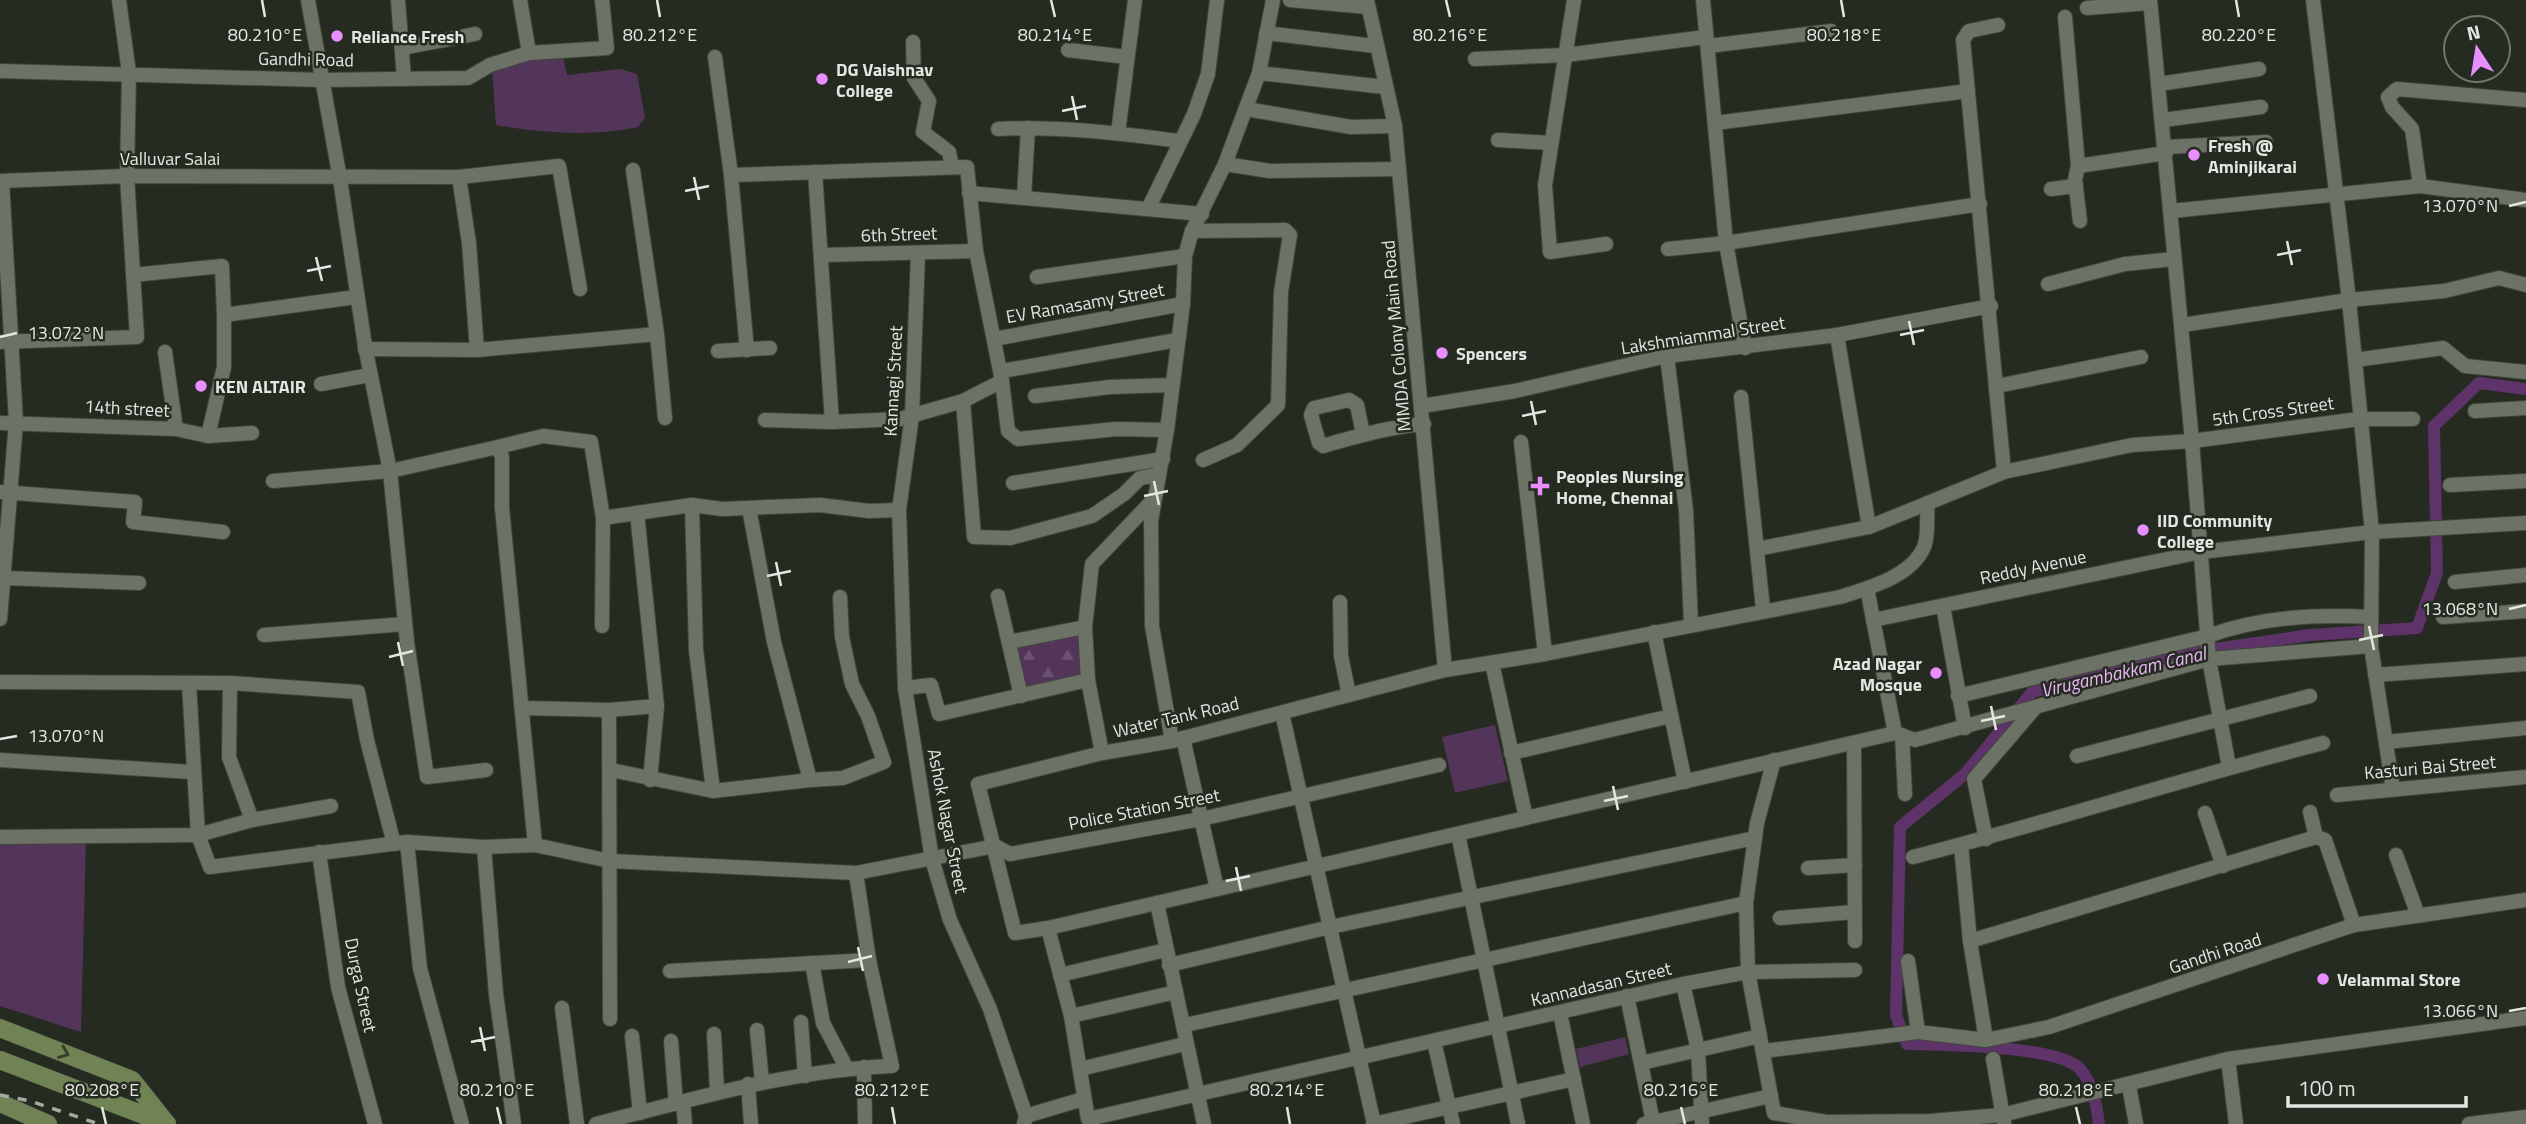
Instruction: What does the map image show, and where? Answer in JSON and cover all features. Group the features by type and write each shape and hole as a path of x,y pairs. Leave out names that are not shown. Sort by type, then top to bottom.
{"main road":[{"path":"0,1028 132,1080 167,1124"},
{"path":"0,1060 167,1124"},
{"path":"0,1103 48,1124"}],"street":[{"path":"5,342 137,337 127,176 129,73 119,0"},
{"path":"308,0 340,179 365,349 390,471 405,624 427,777 485,770"},
{"path":"398,0 404,79"},
{"path":"520,0 530,53"},
{"name":"Gandhi Road","path":"0,71 321,80 468,78 490,65 530,53 607,48 602,0"},
{"path":"1118,133 1135,0"},
{"path":"1149,207 1194,114 1208,74 1217,0"},
{"path":"1217,889 1201,818 1178,739 1153,626 1151,521 1167,430 1183,304 1185,256 1192,231 1225,164 1259,73 1273,0"},
{"path":"1290,0 1367,4"},
{"path":"1574,0 1545,185 1550,252 1606,244"},
{"path":"1703,0 1726,243 1745,348"},
{"path":"2313,0 2349,300 2372,532 2371,646 2393,789"},
{"path":"2087,8 2150,1 2182,325 2209,659 2229,767"},
{"name":"MMDA Colony Main Road","path":"1367,4 1395,126 1446,670"},
{"path":"2065,17 2080,221"},
{"path":"1998,26 1964,34 1991,306 2004,472"},
{"path":"1475,59 1566,55 1831,30"},
{"path":"1266,33 1375,46"},
{"path":"403,48 475,34"},
{"path":"913,43 914,78 929,101 923,132 949,152 952,167"},
{"path":"1068,50 1128,57"},
{"path":"715,57 731,175 747,350"},
{"path":"2159,84 2259,69"},
{"path":"1259,73 1385,87"},
{"path":"2420,186 2412,129 2392,107 2388,97 2397,89 2526,100"},
{"path":"1715,123 1968,91"},
{"path":"2163,120 2262,107"},
{"path":"1246,109 1351,127 1395,126"},
{"path":"1024,197 1028,128"},
{"path":"999,129 1118,133 1179,141"},
{"path":"1498,140 1551,143"},
{"path":"2078,166 2166,150 2266,142"},
{"path":"1225,164 1270,171 1399,169"},
{"name":"Valluvar Salai","path":"1,181 127,176 340,179 459,177 559,166 580,289"},
{"path":"731,175 967,167 976,251 1002,376 1008,432 1018,439 1116,429 1167,430"},
{"path":"633,170 657,334 665,418"},
{"path":"815,172 832,422"},
{"path":"459,177 469,243 477,350"},
{"path":"0,618 4,578 5,492 16,422 5,342 1,181"},
{"path":"2051,189 2076,186"},
{"path":"2171,211 2420,186 2526,200"},
{"path":"969,193 1149,207 1202,214"},
{"path":"1668,249 1726,243 1980,204"},
{"path":"1192,231 1285,230 1290,235 1281,292 1278,405 1237,445 1203,460"},
{"name":"6th Street","path":"822,255 976,251"},
{"name":"Kannagi Street","path":"899,510 912,416 918,253"},
{"path":"1037,276 1185,256"},
{"path":"2048,284 2125,264 2174,258"},
{"path":"134,275 222,266 224,367 208,436"},
{"path":"2182,325 2349,300 2444,291 2499,278 2526,285"},
{"path":"224,315 356,297"},
{"name":"EV Ramasamy Street","path":"994,339 1183,304"},
{"name":"Lakshmiammal Street","path":"1422,406 1515,391 1667,356 1837,335 1991,306"},
{"path":"365,349 477,350 657,334"},
{"path":"1837,335 1869,527"},
{"path":"765,420 832,422 912,416 963,401 1002,376 1177,340"},
{"path":"718,351 770,348"},
{"path":"2355,360 2442,348 2465,366 2526,372"},
{"path":"165,352 176,429"},
{"path":"1667,356 1686,510 1691,624"},
{"path":"1997,386 2141,357"},
{"path":"321,384 370,375"},
{"path":"1035,397 1110,387 1172,385"},
{"path":"1741,397 1763,609"},
{"path":"1363,434 1357,405 1342,399 1314,408 1311,415 1320,443 1324,446 1363,434 1424,424"},
{"path":"963,401 974,537 1010,538 1092,516 1124,494 1140,478 1157,475"},
{"path":"2475,411 2526,408"},
{"name":"5th Cross Street","path":"1757,549 1869,527 2004,472 2132,445 2192,441 2359,419 2413,419"},
{"name":"14th street","path":"0,423 176,429 208,436 252,433"},
{"path":"273,481 390,471 543,436 591,442 603,518 602,626"},
{"path":"1521,442 1545,654"},
{"path":"498,447 502,457 502,508 535,845"},
{"path":"1013,483 1163,459"},
{"path":"2450,485 2526,481"},
{"path":"5,492 135,502 133,522 223,532"},
{"path":"1102,753 1088,680 1085,627 1093,564 1155,498"},
{"name":"Water Tank Road","path":"995,846 978,784 1102,753 1178,739 1446,670 1545,654 1763,609 1840,597 1867,589 1895,576 1924,546 1928,503"},
{"path":"603,518 692,505 749,508 820,505 869,511 899,510"},
{"path":"692,505 696,650 713,790"},
{"path":"749,508 774,642 810,780"},
{"name":"Ashok Nagar Street","path":"899,510 905,688 932,859 950,920 990,1009 1025,1120"},
{"path":"637,513 657,706 650,780"},
{"name":"Reddy Avenue","path":"1874,620 2201,552 2372,532 2526,523"},
{"path":"2455,582 2526,575"},
{"path":"4,578 139,583"},
{"path":"1867,589 1898,734 1905,794"},
{"path":"998,596 1021,696"},
{"path":"611,770 650,780 713,790 843,778 884,762 868,716 852,684 842,637 839,597"},
{"path":"1340,602 1341,656 1349,695"},
{"path":"1943,606 1965,728"},
{"path":"2443,617 2526,611"},
{"path":"1958,696 2207,636 2241,624 2293,618 2371,617"},
{"path":"264,635 405,624"},
{"path":"1009,642 1085,627"},
{"path":"1654,632 1685,782"},
{"path":"995,846 1015,933 1048,928 1774,760 1898,734 1915,740 2209,659 2371,646"},
{"path":"1492,663 1526,818"},
{"path":"2375,675 2526,664"},
{"path":"905,688 931,685 939,714 1088,680"},
{"path":"0,682 230,683 358,692 367,740 400,843 419,968 462,1124"},
{"path":"230,683 229,757 252,820"},
{"path":"189,684 192,772 198,835"},
{"path":"2077,756 2310,696"},
{"path":"523,708 609,710 657,706"},
{"path":"1986,839 1974,779 2034,709"},
{"path":"609,710 610,1019"},
{"path":"1282,713 1374,1124 1418,1119 1449,1107 1574,1079"},
{"path":"1511,753 1671,716"},
{"path":"2386,742 2526,727"},
{"path":"1913,857 1986,839 2229,767 2323,743"},
{"path":"1854,744 1855,941"},
{"path":"0,760 192,772"},
{"path":"1774,760 1755,838 1746,903 1748,972 1765,1051 1774,1113 1826,1123 2003,1119 2072,1097 2129,1086 2228,1059 2526,1018"},
{"name":"Police Station Street","path":"198,835 210,867 400,843 484,847 535,845 610,861 856,873 995,846 1010,853 1201,818 1438,765"},
{"name":"Kasturi Bai Street","path":"2337,795 2526,778"},
{"path":"0,837 198,835 252,820 331,806"},
{"path":"2310,812 2316,837"},
{"path":"2205,813 2223,866"},
{"path":"1458,834 1518,1124"},
{"path":"1970,941 2316,837 2325,840 2354,925"},
{"path":"1169,965 1330,927 1755,838"},
{"path":"1961,845 1970,941 1986,1040"},
{"path":"484,847 496,994 514,1124"},
{"name":"Durga Street","path":"319,852 338,987 375,1124"},
{"path":"2396,855 2418,915"},
{"path":"1808,868 1855,865"},
{"path":"596,1124 680,1103 718,1090 846,1067 892,1066 869,960 856,873"},
{"name":"Gandhi Road","path":"1765,1051 1918,1032 1986,1040 2049,1027 2354,925 2526,900"},
{"path":"1157,903 1204,1124"},
{"path":"1185,1025 1746,903"},
{"path":"1780,918 1855,912"},
{"path":"1048,928 1071,1016 1088,1122"},
{"path":"1060,975 1166,950"},
{"path":"670,971 869,960"},
{"path":"1908,961 1918,1032"},
{"path":"812,963 823,1023 846,1067"},
{"name":"Kannadasan Street","path":"1088,1122 1198,1094 1683,984 1748,972 1855,970"},
{"path":"1683,984 1698,1050 1702,1117"},
{"path":"1071,1016 1177,992"},
{"path":"1627,996 1641,1063 1649,1123 1702,1117 1771,1096"},
{"path":"562,1008 577,1124"},
{"path":"1560,1013 1583,1124"},
{"path":"802,1023 805,1076"},
{"path":"751,1124 757,1030"},
{"path":"714,1034 718,1090"},
{"path":"632,1036 640,1113"},
{"path":"1641,1063 1760,1036"},
{"path":"671,1041 685,1124"},
{"path":"1434,1041 1452,1124"},
{"path":"1080,1069 1185,1044"},
{"path":"1993,1059 2003,1119"},
{"path":"2228,1059 2236,1124"},
{"path":"864,1067 865,1124"},
{"path":"2129,1086 2136,1124"},
{"path":"1025,1120 1083,1099"},
{"path":"2469,1124 2523,1120"}],"green space":[{"path":"530,56 563,56 567,75 621,69 637,74 645,118 638,127 585,133 549,132 496,125 492,69"},
{"path":"1082,630 1085,680 1021,693 1011,642"},
{"path":"1495,725 1508,781 1455,793 1442,737"},
{"path":"86,838 81,1032 0,1006 0,841"},
{"path":"1625,1037 1629,1054 1580,1067 1576,1049"}],"waterway":[{"name":"Virugambakkam Canal","path":"2099,1124 2096,1103 2088,1081 2080,1069 2068,1061 2048,1055 1998,1048 1907,1044 1896,1015 1900,827 1965,774 2032,692 2181,654 2310,635 2417,628 2437,573 2434,426 2479,383 2526,389"}],"railway":[{"path":"0,1095 30,1101 99,1124"}],"place":[{"name":"Reliance Fresh","path":"337,36"},
{"name":"DG Vaishnav College","path":"822,79"},
{"name":"Fresh @ Aminjikarai","path":"2194,155"},
{"name":"Spencers","path":"1442,353"},
{"name":"KEN ALTAIR","path":"201,386"},
{"name":"Peoples Nursing Home, Chennai","path":"1540,486"},
{"name":"IID Community College","path":"2143,530"},
{"name":"Azad Nagar Mosque","path":"1936,673"},
{"name":"Velammal Store","path":"2323,979"}]}
